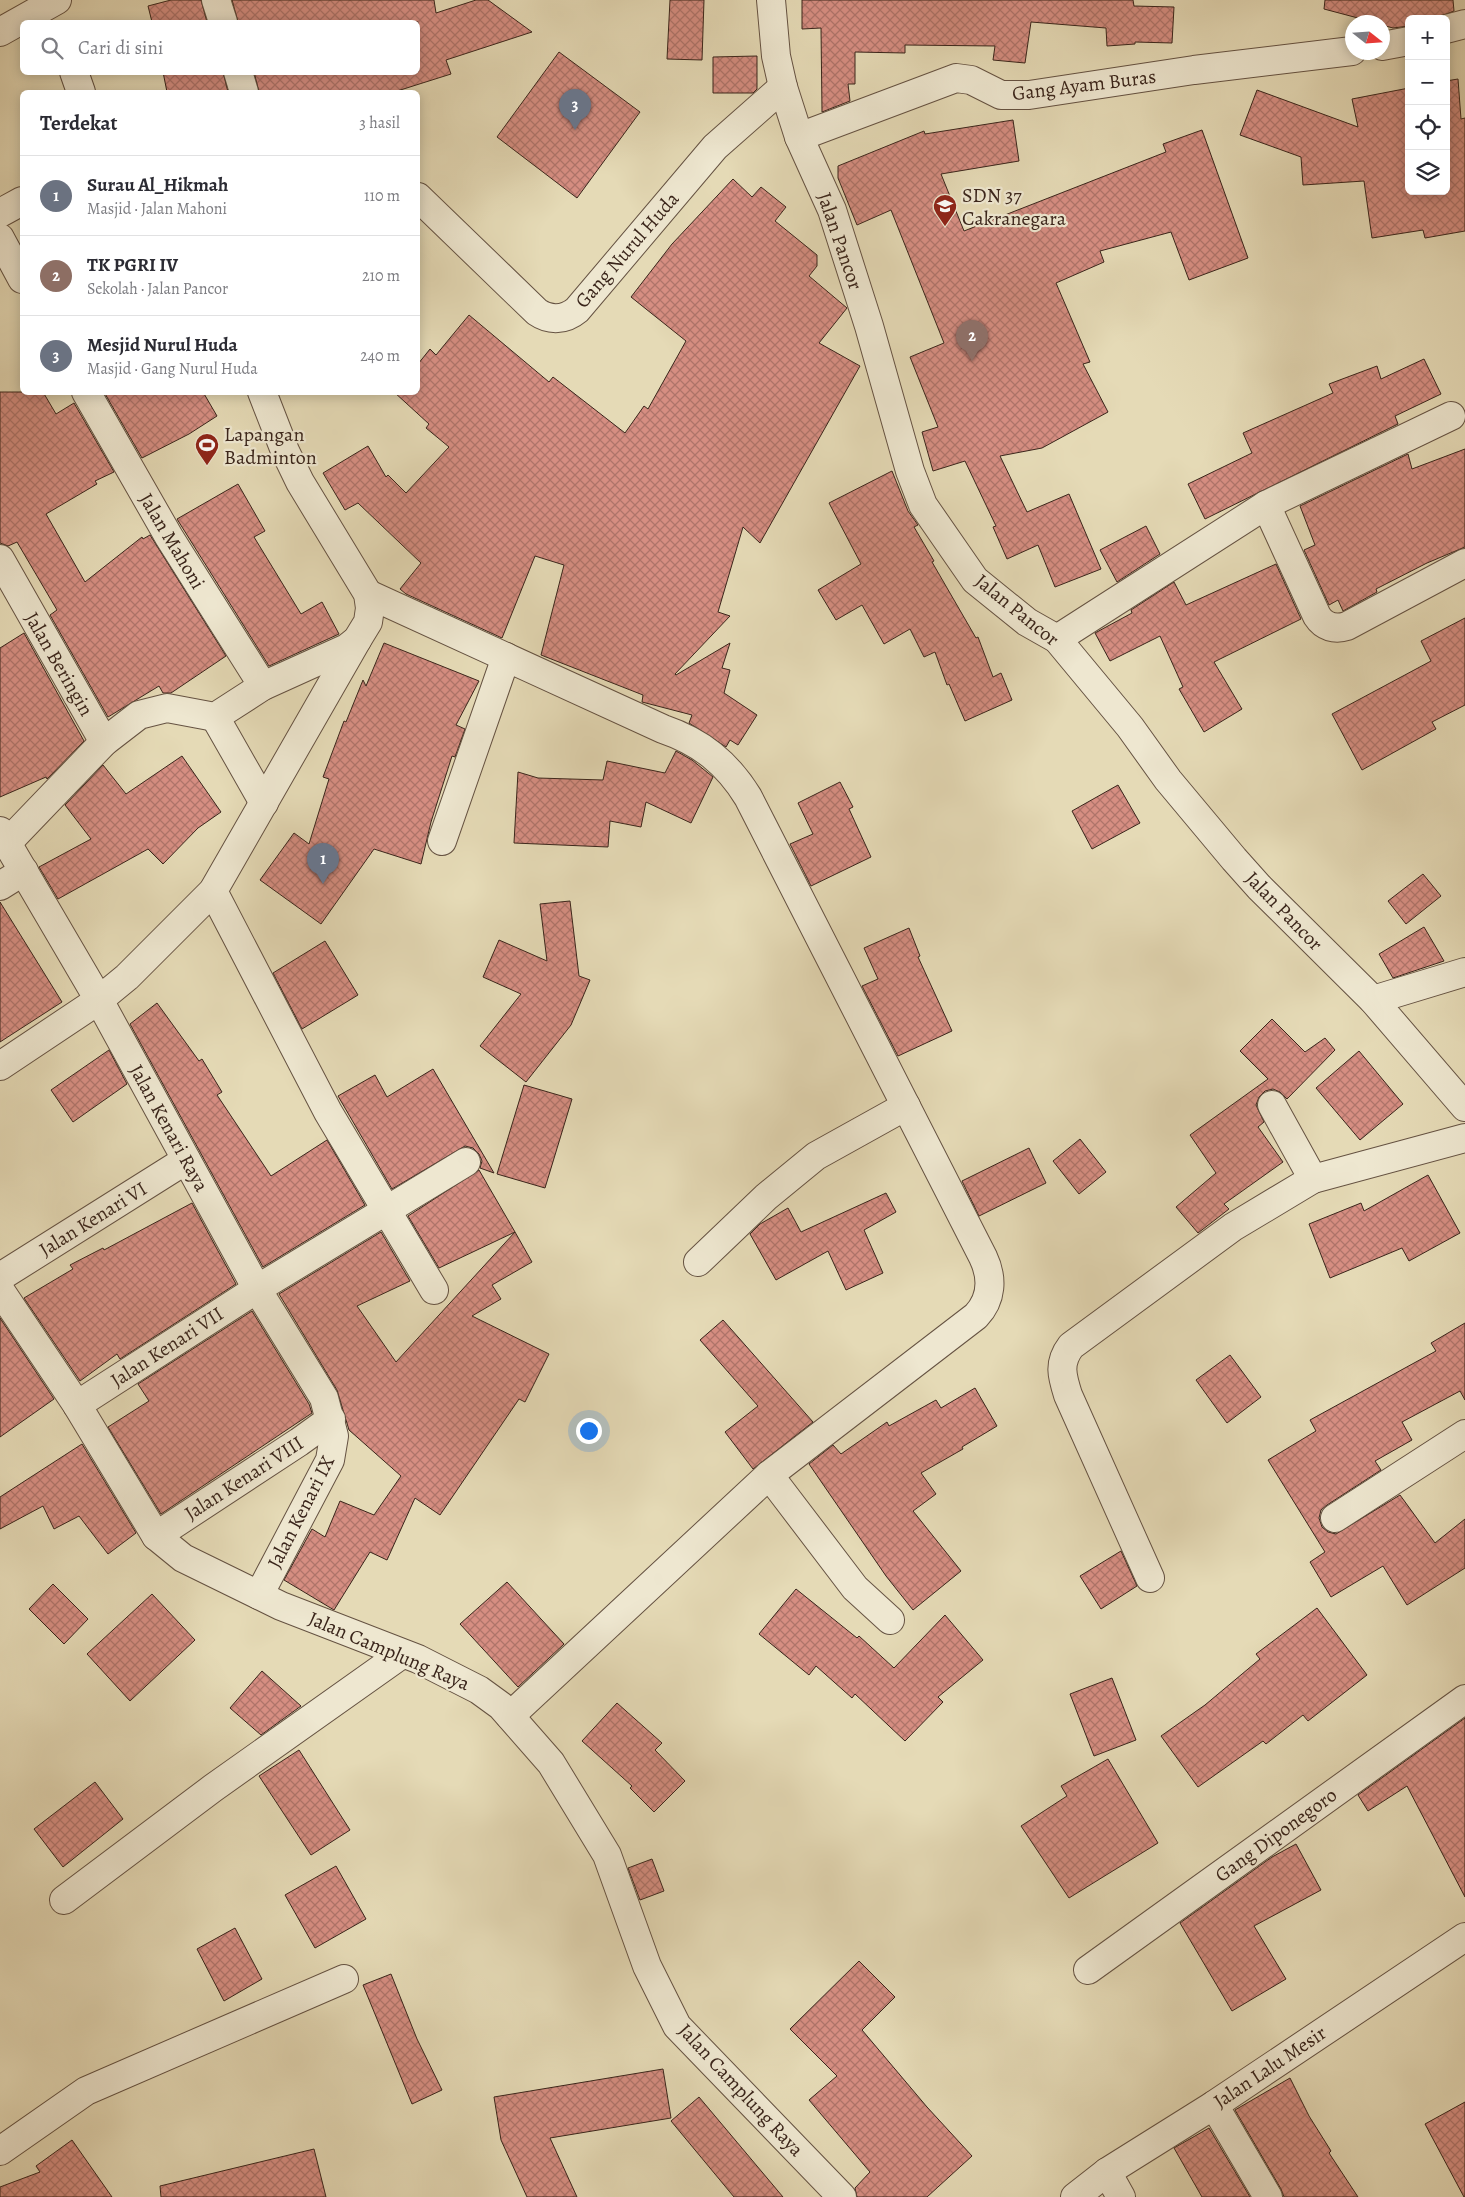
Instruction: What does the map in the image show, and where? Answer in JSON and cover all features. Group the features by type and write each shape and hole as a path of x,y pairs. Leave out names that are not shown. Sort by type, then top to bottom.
{"street":[{"path":"216,0 222,20"},
{"name":"Jalan Pancor","path":"771,0 776,56 783,87 799,137 832,210 869,326 910,471 923,505 975,580 1020,617 1057,639 1130,727 1168,780 1234,859 1259,887 1374,1000 1465,1107"},
{"path":"25,20 54,6"},
{"path":"0,32 20,22"},
{"path":"1450,28 1465,24"},
{"path":"1390,45 1405,43"},
{"name":"Gang Ayam Buras","path":"799,137 956,78 971,80 1001,95 1029,95 1194,70 1345,52"},
{"path":"75,75 80,90"},
{"path":"239,75 243,90"},
{"name":"Gang Nurul Huda","path":"420,199 537,312 550,318 564,318 577,310 715,147 783,87"},
{"path":"0,213 20,202"},
{"path":"0,238 20,275"},
{"name":"Jalan Mahoni","path":"88,395 169,537 263,686"},
{"path":"0,1066 99,1000 160,947 213,891 365,629 370,615 368,594 300,482 263,395"},
{"path":"1057,639 1266,505 1451,416"},
{"path":"1266,505 1317,616 1323,624 1330,627 1347,626 1465,563"},
{"name":"Jalan Beringin","path":"0,559 104,742"},
{"path":"368,594 663,729 684,736 704,747 731,772 748,797 987,1264 991,1280 988,1296 976,1316 769,1475 510,1716"},
{"path":"4,836 104,742 139,715 167,708 215,717 263,686 347,648 357,640"},
{"path":"442,841 506,657"},
{"path":"215,717 264,803"},
{"name":"Jalan Kenari Raya","path":"4,836 99,1000 257,1289 324,1398 332,1423"},
{"path":"0,886 24,871"},
{"path":"213,891 328,1112 434,1290"},
{"path":"1374,1000 1465,972"},
{"path":"1272,1105 1313,1179"},
{"path":"698,1262 766,1197 816,1156 906,1106"},
{"path":"1150,1578 1068,1394 1061,1365 1064,1354 1071,1346 1233,1227 1313,1179 1465,1138"},
{"name":"Jalan Kenari VI","path":"0,1277 186,1160"},
{"name":"Jalan Kenari VII","path":"77,1405 257,1289 466,1162"},
{"name":"Jalan Camplung Raya","path":"0,1290 77,1405 156,1536 183,1558 259,1595 418,1659 479,1690 510,1716 551,1763 607,1855 647,1966 677,2026 698,2050 842,2197"},
{"name":"Jalan Kenari VIII","path":"156,1536 299,1442 332,1423"},
{"name":"Jalan Kenari IX","path":"259,1595 330,1460 334,1444 332,1423"},
{"path":"1335,1518 1465,1434"},
{"path":"769,1475 856,1588 890,1620"},
{"path":"64,1900 213,1788 402,1654"},
{"name":"Gang Diponegoro","path":"1088,1970 1465,1700"},
{"name":"Jalan Lalu Mesir","path":"1075,2197 1107,2172 1214,2105 1465,1937"},
{"path":"0,2151 86,2091 344,1979"},
{"path":"1214,2105 1268,2197"},
{"path":"1107,2172 1121,2197"}],"building":[{"path":"171,0 201,0 206,20 152,20 148,6"},
{"path":"232,0 434,0 436,13 476,0 488,0 532,32 446,60 451,74 400,90 258,90 255,75 420,75 420,20 237,20"},
{"path":"670,0 704,0 702,60 667,59"},
{"path":"802,0 1133,0 1134,6 1174,7 1172,43 1135,42 1135,44 1107,46 1106,28 1031,22 1025,63 993,60 995,46 905,45 905,53 855,52 855,84 848,84 850,101 822,112 821,28 802,29"},
{"path":"1325,0 1453,0 1454,11 1444,15 1405,15 1405,26 1393,28 1390,27 1390,15 1347,15 1324,9"},
{"path":"559,52 640,112 577,198 497,137"},
{"path":"757,56 757,89 753,93 713,93 713,57"},
{"path":"164,75 224,75 228,90 167,90"},
{"path":"1458,79 1461,119 1465,118 1465,231 1425,238 1423,230 1372,238 1364,181 1303,185 1301,157 1240,135 1257,90 1358,127 1352,99 1405,89 1405,195 1450,195 1450,80"},
{"path":"1013,120 1019,161 941,174 964,231 1166,152 1163,144 1202,130 1248,258 1189,280 1171,232 1100,251 1104,262 1056,283 1090,362 1083,364 1108,412 1042,448 1000,456 1027,512 1069,494 1101,569 1055,587 1038,545 1007,559 993,527 996,526 965,461 933,471 922,432 938,427 910,357 944,343 891,210 857,225 838,178 838,166 924,131 925,134"},
{"path":"733,179 752,197 761,187 786,207 775,221 817,255 817,266 809,276 847,308 819,343 860,366 760,543 743,527 718,612 730,616 675,674 730,643 722,668 730,670 724,693 757,715 738,745 730,740 726,747 689,723 692,715 642,702 643,695 541,655 564,565 535,556 502,638 406,594 400,589 421,563 358,503 345,510 323,473 368,446 386,477 388,475 406,493 449,447 426,428 429,424 397,395 420,395 420,362 430,349 436,355 469,315 549,382 553,377 625,433 644,406 648,409 686,341 631,297 672,244"},
{"path":"1424,359 1441,394 1395,416 1398,424 1205,519 1188,484 1252,453 1243,433 1333,393 1329,384 1377,366 1381,379"},
{"path":"0,392 20,392 20,395 45,395 56,414 74,403 114,472 95,481 97,484 46,514 85,582 142,537 143,539 150,535 226,656 171,693 163,693 159,686 108,717 50,615 57,610 17,542 8,546 0,543"},
{"path":"106,395 205,395 217,416 189,434 142,458"},
{"path":"1465,449 1465,547 1427,563 1376,589 1377,592 1343,611 1338,600 1329,605 1304,550 1315,545 1300,506 1408,454 1412,469"},
{"path":"892,471 908,511 918,525 914,527 934,561 932,562 976,638 978,637 993,677 1001,673 1012,700 965,721 949,684 947,685 935,652 924,657 910,629 884,644 862,605 836,620 818,590 861,564 829,503"},
{"path":"238,484 265,531 254,537 301,614 322,602 339,634 269,666 177,519"},
{"path":"1146,526 1160,554 1117,582 1100,550"},
{"path":"1276,564 1301,619 1214,662 1242,709 1204,732 1179,689 1183,687 1160,636 1110,661 1095,633 1132,613 1131,610 1174,582 1186,605"},
{"path":"1465,618 1465,705 1432,722 1436,729 1362,770 1332,714 1431,661 1421,641"},
{"path":"24,633 84,741 47,779 46,777 0,797 0,648"},
{"path":"384,643 479,681 456,725 465,729 455,757 452,756 431,822 421,864 374,849 321,924 260,880 294,833 309,844 329,779 323,777 344,721 346,722 363,680 366,686"},
{"path":"676,751 692,760 713,777 691,823 646,802 641,827 610,821 608,847 514,843 518,772 538,778 603,780 607,761 665,773"},
{"path":"182,756 221,812 198,828 163,864 148,849 58,899 39,867 91,839 65,805 103,765 126,794"},
{"path":"840,782 853,807 849,809 871,857 811,886 790,844 813,834 798,803"},
{"path":"1118,785 1140,823 1092,849 1072,811"},
{"path":"1423,874 1441,896 1406,924 1388,901"},
{"path":"570,901 579,976 590,980 571,1025 526,1082 480,1046 521,994 483,977 499,940 547,961 540,904"},
{"path":"0,902 62,1002 0,1042"},
{"path":"1424,927 1444,961 1393,978 1379,954"},
{"path":"909,928 920,956 918,957 952,1031 898,1056 862,986 878,979 864,948"},
{"path":"325,941 358,995 302,1029 273,973"},
{"path":"157,1003 199,1061 202,1059 222,1092 217,1095 271,1176 327,1140 365,1205 263,1267 130,1024"},
{"path":"1272,1019 1305,1052 1325,1038 1335,1050 1287,1099 1280,1092 1273,1089 1265,1091 1259,1097 1256,1105 1264,1122 1258,1127 1283,1162 1224,1204 1229,1209 1198,1233 1176,1207 1216,1173 1190,1135 1268,1079 1240,1051"},
{"path":"109,1050 127,1084 73,1122 51,1090"},
{"path":"1359,1051 1403,1104 1360,1140 1316,1088"},
{"path":"433,1069 494,1173 480,1168 482,1161 479,1154 473,1148 465,1146 392,1189 338,1096 375,1075 387,1097"},
{"path":"524,1085 572,1099 545,1188 497,1174"},
{"path":"1080,1139 1106,1172 1079,1194 1053,1161"},
{"path":"1029,1148 1046,1183 979,1216 962,1181"},
{"path":"479,1170 515,1232 439,1268 408,1216"},
{"path":"1428,1175 1460,1233 1409,1261 1402,1248 1330,1278 1309,1224 1361,1203 1364,1211"},
{"path":"886,1193 896,1212 864,1230 883,1273 846,1290 828,1251 776,1280 750,1234 760,1224 788,1208 801,1232"},
{"path":"192,1203 236,1284 120,1359 117,1354 80,1381 24,1298 73,1269 70,1265 103,1248 104,1250"},
{"path":"381,1232 410,1281 357,1306 396,1362 515,1232 532,1262 492,1285 501,1299 472,1316 549,1354 525,1402 519,1399 440,1515 415,1498 387,1560 370,1552 334,1610 284,1580 312,1529 325,1537 340,1501 374,1515 401,1476 349,1430 337,1390 279,1294"},
{"path":"252,1311 309,1404 312,1413 161,1514 108,1427 149,1401 138,1384"},
{"path":"0,1318 54,1399 0,1437"},
{"path":"723,1320 813,1422 753,1469 725,1432 758,1406 700,1340"},
{"path":"1465,1323 1465,1400 1460,1391 1402,1422 1412,1440 1375,1461 1381,1470 1327,1505 1321,1510 1319,1518 1322,1527 1328,1532 1336,1534 1400,1495 1435,1543 1465,1519 1465,1568 1407,1605 1383,1566 1331,1597 1310,1562 1325,1552 1268,1460 1316,1431 1310,1420 1436,1351 1431,1343"},
{"path":"1230,1355 1261,1397 1227,1423 1196,1380"},
{"path":"975,1388 997,1426 962,1447 963,1449 921,1473 936,1494 913,1511 961,1571 913,1610 886,1576 809,1464 833,1445 841,1454 887,1422 889,1426 936,1400 941,1408"},
{"path":"82,1444 136,1533 108,1554 79,1516 54,1529 43,1506 0,1529 0,1497"},
{"path":"1121,1551 1137,1586 1101,1609 1080,1576"},
{"path":"507,1582 564,1644 518,1687 460,1624"},
{"path":"53,1584 88,1619 64,1644 29,1609"},
{"path":"796,1589 857,1638 859,1636 894,1668 945,1615 983,1660 938,1697 943,1702 905,1741 855,1694 852,1698 816,1666 809,1675 759,1634"},
{"path":"152,1594 195,1640 130,1701 87,1654"},
{"path":"1317,1608 1367,1675 1308,1721 1303,1715 1266,1744 1263,1741 1198,1787 1161,1736 1205,1705 1260,1659 1256,1654"},
{"path":"262,1671 301,1706 261,1735 230,1708"},
{"path":"1112,1678 1136,1740 1094,1756 1070,1694"},
{"path":"617,1703 662,1743 655,1750 685,1781 654,1812 630,1788 632,1786 582,1741"},
{"path":"1465,1718 1465,1897 1407,1786 1368,1811 1358,1795"},
{"path":"299,1750 350,1830 311,1855 259,1776"},
{"path":"1108,1759 1158,1843 1069,1898 1021,1826 1067,1796 1061,1786"},
{"path":"95,1782 123,1819 63,1867 34,1829"},
{"path":"1296,1844 1321,1890 1254,1926 1286,1979 1232,2011 1180,1923 1272,1857"},
{"path":"652,1859 664,1891 640,1900 628,1868"},
{"path":"336,1866 366,1919 315,1948 285,1895"},
{"path":"235,1928 262,1979 224,2001 197,1949"},
{"path":"859,1961 895,1997 862,2030 927,2107 972,2156 927,2197 857,2197 855,2188 870,2172 809,2100 837,2076 790,2029"},
{"path":"391,1974 417,2039 442,2090 412,2104 363,1985"},
{"path":"663,2069 671,2118 550,2138 577,2197 527,2197 501,2140 494,2097"},
{"path":"1290,2078 1309,2116 1331,2151 1329,2153 1358,2197 1284,2197 1235,2110"},
{"path":"699,2097 783,2197 734,2197 671,2121"},
{"path":"1465,2102 1465,2197 1464,2197 1425,2124"},
{"path":"1209,2128 1250,2197 1202,2197 1174,2148"},
{"path":"72,2140 112,2197 0,2197 0,2187 40,2172 36,2166"},
{"path":"314,2149 326,2197 161,2197 160,2186"}],"place":[{"name":"Mesjid Nurul Huda","path":"575,130"},
{"name":"SDN 37 Cakranegara","path":"945,227"},
{"name":"TK PGRI IV","path":"972,361"},
{"name":"Lapangan Badminton","path":"207,466"},
{"name":"Surau Al_Hikmah","path":"323,884"}]}
